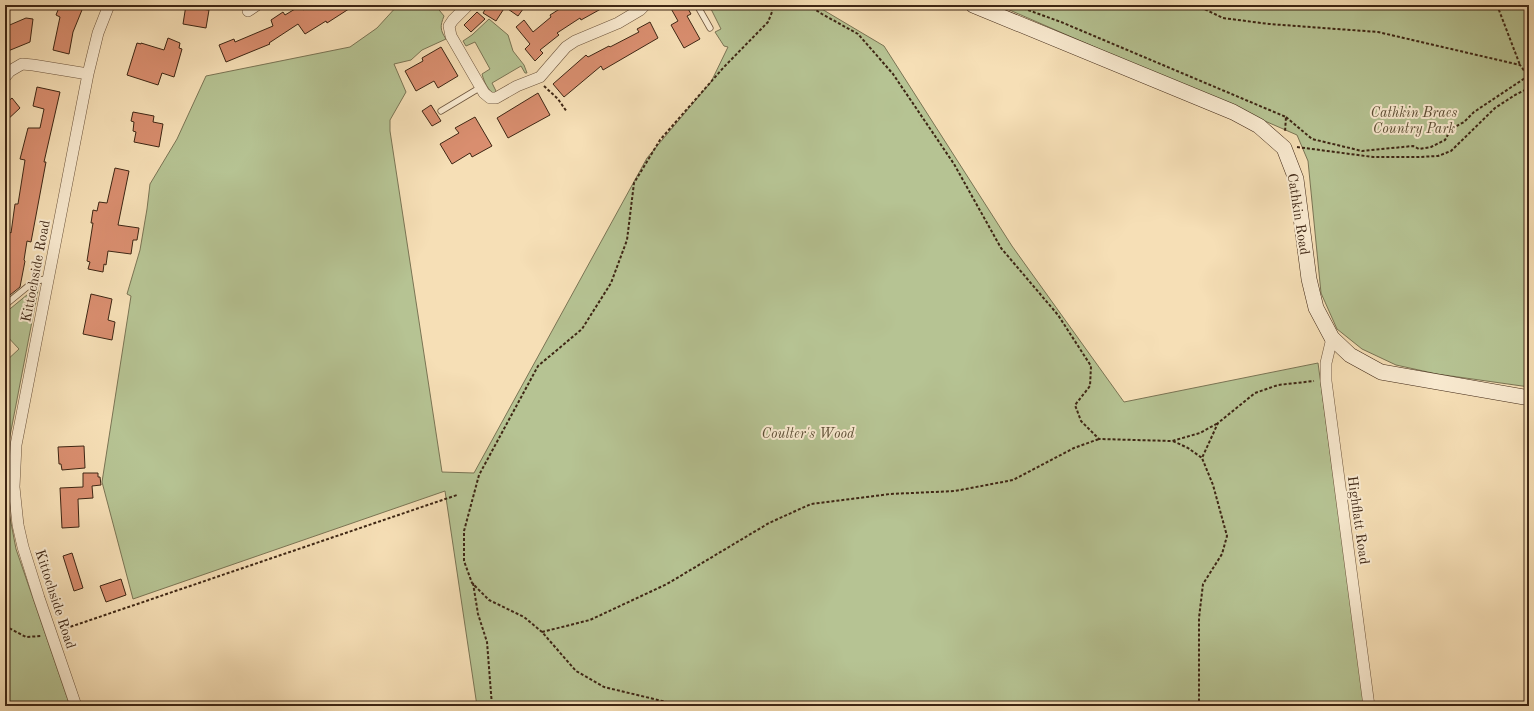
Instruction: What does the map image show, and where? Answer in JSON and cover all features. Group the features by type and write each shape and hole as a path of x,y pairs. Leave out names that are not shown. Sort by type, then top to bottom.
{"main road":[{"name":"Cathkin Road","path":"973,5 1232,112 1259,126 1284,148 1296,179 1309,279 1316,308 1332,338 1350,355 1381,372 1529,398"}],"street":[{"name":"Kittochside Road","path":"76,706 38,598 23,547 18,524 14,487 16,445 88,74 98,33 109,5"},
{"path":"468,5 449,26 451,36 484,93 490,98 496,98 517,86 538,78 566,47 618,23 640,10 645,5"},
{"path":"5,77 10,71 22,64 88,74"},
{"name":"Highflatt Road","path":"1332,338 1326,363 1326,381 1369,706"}],"lane":[{"path":"697,5 710,28"},
{"path":"441,111 481,87"},
{"path":"5,305 33,282 49,278"}],"path":[{"path":"492,706 487,642 478,614 472,583 464,561 464,531 479,475 538,366 582,329 611,283 627,240 634,183 660,140 723,68 768,22 772,12 772,5"},
{"path":"808,5 858,34 893,74 954,164 1001,248 1058,315 1090,366 1090,386 1075,405 1081,421 1100,439"},
{"path":"1014,5 1061,22 1286,117 1312,139 1362,151 1413,146 1419,149 1431,147 1445,140 1451,129 1464,122 1474,112 1528,76 1520,64 1497,5"},
{"path":"1196,5 1223,18 1269,24 1378,32 1520,64"},
{"path":"538,78 558,99 567,112"},
{"path":"1286,117 1284,148 1302,147 1373,157 1438,156 1451,151 1495,108 1529,88"},
{"path":"542,632 590,620 668,584 769,523 811,504 890,494 955,491 1013,480 1074,448 1100,439 1172,441 1200,433 1218,423 1255,393 1278,386 1326,381"},
{"path":"1202,458 1218,423"},
{"path":"1172,441 1188,448 1202,458 1213,485 1227,536 1222,554 1203,584 1199,618 1199,701 1197,706"},
{"path":"5,626 26,637 37,637 51,633 458,495"},
{"path":"472,583 489,600 524,617 542,632 576,671 604,687 683,706"},
{"path":"813,706 828,706"}],"green space":[{"name":"Coulter's Wood","path":"398,5 435,5 444,16 441,28 446,39 422,50 411,60 394,64 406,92 390,120 390,131 442,472 474,473 647,158 711,82 728,47 724,46 715,32 721,29 709,5 815,5 884,46 1012,246 1124,402 1318,363 1365,706 477,706 445,491 133,599 102,482 131,296 127,294 140,250 150,184 177,139 206,76 350,47 377,28"},
{"name":"Cathkin Braes Country Park","path":"998,5 1529,5 1529,387 1437,374 1396,365 1362,349 1337,329 1321,293 1308,161 1297,135"},
{"path":"489,19 508,35 513,51 524,65 527,73 525,73 521,66 492,83 496,91 495,95 488,88 484,80 482,74 490,69 475,42 466,46 463,41 472,35"},
{"path":"39,285 5,462 5,362 19,349 5,334 5,313"},
{"path":"5,463 7,502 16,549 70,706 5,706"}],"building":[{"path":"60,5 84,5 73,32 69,54 53,50 60,17 56,15"},
{"path":"186,5 202,5 201,9 209,10 206,28 183,24"},
{"path":"310,5 355,5 327,23 326,21 305,34 298,24 269,43 270,44 226,62 219,45 234,39 235,42 273,26 271,20 283,12 285,15 300,6 303,10"},
{"path":"488,5 526,5 518,16 505,7 496,21 483,13"},
{"path":"566,5 608,5 581,20 580,18 557,33 559,35 540,50 543,53 535,61 525,49 530,44 516,27 524,20 533,32 551,17 550,15"},
{"path":"669,5 686,5 691,14 687,16 700,39 684,48 671,25 678,21"},
{"path":"477,12 485,19 471,32 464,25"},
{"path":"26,18 33,19 30,42 8,51 5,43 5,27"},
{"path":"650,22 658,38 603,70 601,66 564,97 553,84 586,55 588,57 609,46 610,47 639,32 637,29"},
{"path":"168,38 180,43 179,48 182,49 174,77 162,73 158,85 127,75 137,43 164,50"},
{"path":"441,47 458,76 438,88 434,81 416,91 405,71 423,61 422,58"},
{"path":"37,87 60,92 44,162 46,162 31,242 27,241 20,287 5,299 5,254 10,232 11,233 15,204 18,204 25,160 20,159 28,128 40,128 44,109 33,106"},
{"path":"538,93 550,115 508,138 497,118"},
{"path":"12,98 20,108 5,122 5,104"},
{"path":"431,105 441,121 432,126 422,111"},
{"path":"133,112 154,116 153,122 163,124 159,147 134,142 136,132 133,131 134,122 131,121"},
{"path":"475,117 492,146 472,157 470,153 452,164 440,144 459,133 455,128"},
{"path":"115,168 129,171 118,225 139,228 137,240 133,240 131,254 108,251 106,265 104,264 103,272 88,269 90,262 87,261 93,223 91,223 93,210 97,211 99,202 107,203"},
{"path":"91,294 112,299 108,320 115,322 112,340 83,334"},
{"path":"84,446 85,468 62,470 61,464 59,464 58,447"},
{"path":"83,473 98,473 101,485 92,486 93,498 78,499 79,527 62,528 60,488 83,487"},
{"path":"72,553 83,588 74,591 63,556"},
{"path":"121,579 126,595 106,602 100,586"}]}
